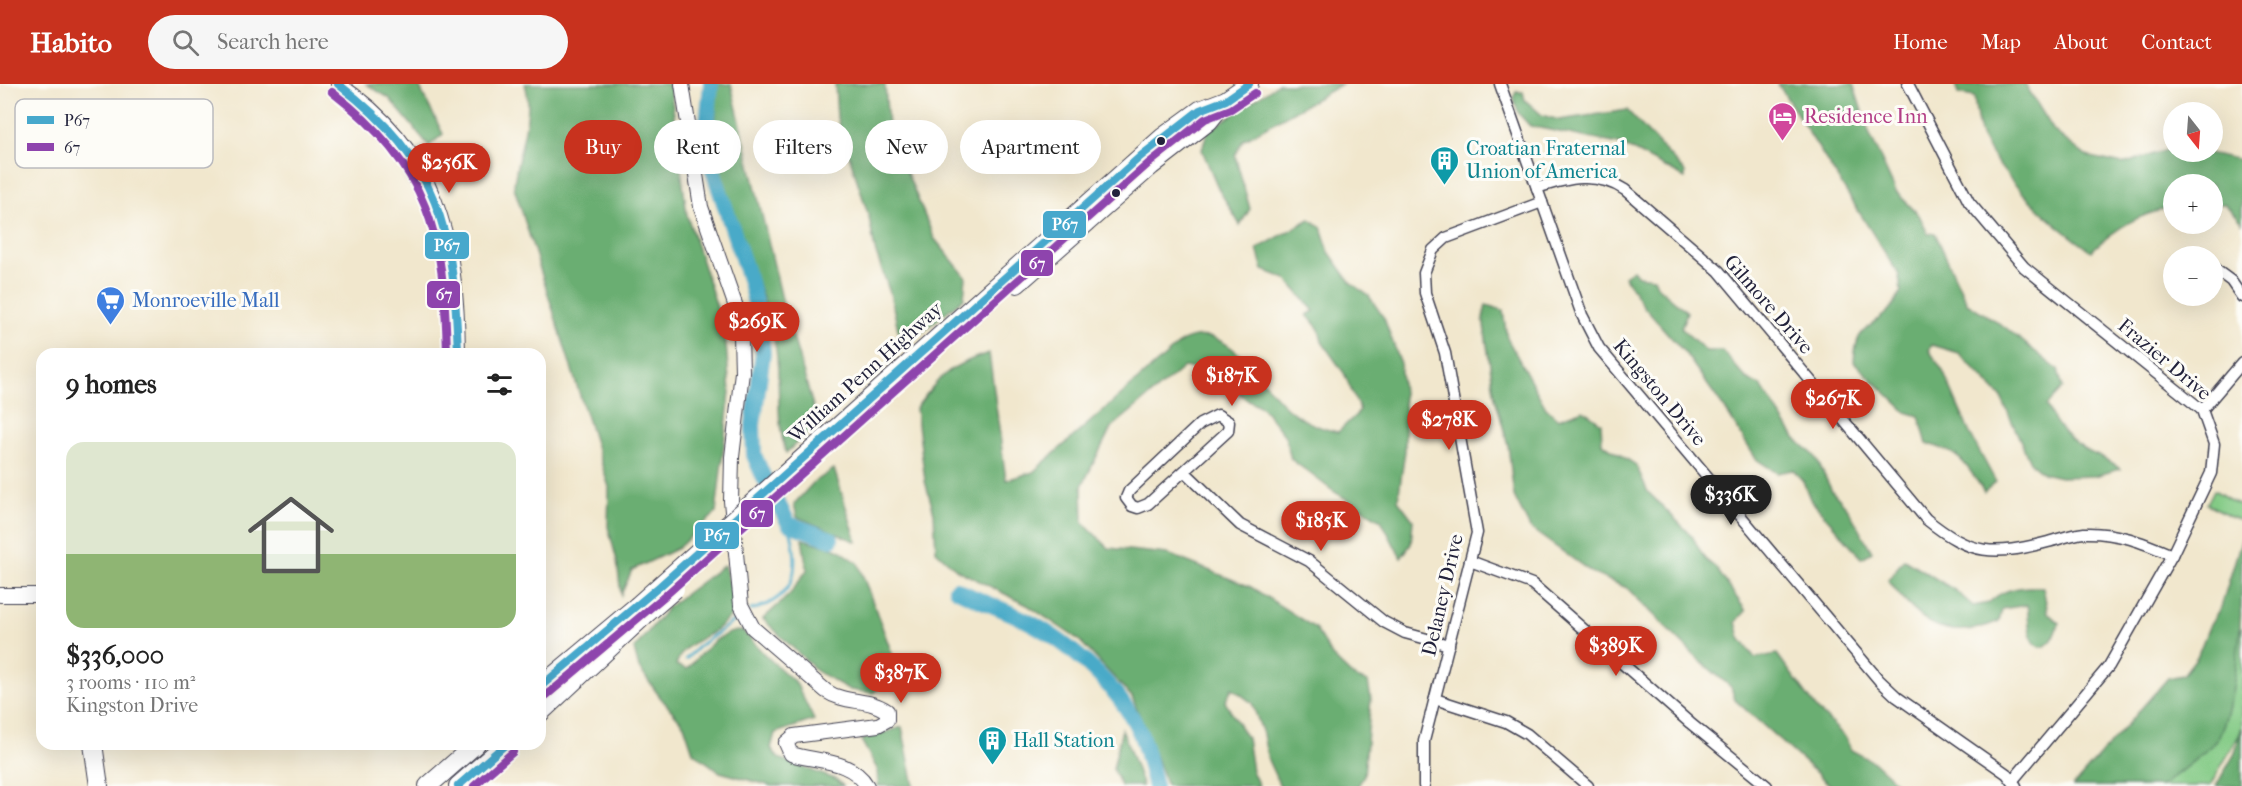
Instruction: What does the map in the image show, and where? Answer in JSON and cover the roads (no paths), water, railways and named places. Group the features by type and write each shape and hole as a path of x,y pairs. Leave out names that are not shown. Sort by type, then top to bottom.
{"highway":[{"name":"William Penn Highway","path":"546,707 641,611 1013,279 1209,121 1226,100 1249,84"},
{"name":"William Penn Highway","path":"546,682 641,611"},
{"path":"94,750 99,786"},
{"path":"428,786 469,750"},
{"path":"458,786 499,750"}],"street":[{"path":"338,84 369,107 398,138 422,175 437,206 455,272 458,348"},
{"path":"682,84 701,207 736,307 741,334 742,372 732,457 731,501 741,605 753,628 826,691 840,699 878,706 887,711 887,720 878,725 794,736 786,742 791,754 844,766 858,775 867,786"},
{"name":"Kingston Drive","path":"1500,84 1582,315 1599,348 1879,680 1897,697 2014,783"},
{"name":"Frazier Drive","path":"1908,84 1969,202 2024,267 2202,410 2214,444 2211,473 2172,555 2109,666 2014,783"},
{"name":"Gilmore Drive","path":"1537,188 1565,179 1588,177 1607,180 1625,190 1719,271 1926,519 1948,537 1981,550 2007,553 2083,533 2130,537 2172,555"},
{"name":"Delaney Drive","path":"1424,786 1424,741 1477,533 1445,353 1425,293 1424,273 1433,250 1446,238 1542,202"},
{"path":"2223,275 2231,281 2242,297"},
{"path":"2202,410 2242,363"},
{"path":"1218,415 1229,422 1228,431 1185,472 1148,504 1138,508 1132,506 1126,498 1129,491 1200,424 1218,415"},
{"path":"1185,472 1240,525 1309,561 1384,622 1405,633 1449,645"},
{"path":"1470,561 1532,584 1690,723 1767,786"},
{"path":"0,596 36,595"},
{"path":"1435,699 1506,722 1527,734 1588,786"}],"waterway":[{"path":"711,84 706,135 710,161 750,282 760,323 763,353 753,425 754,455 789,524 831,539"},
{"path":"751,610 779,597 792,578 795,553 789,524"},
{"path":"956,589 1033,624 1070,649 1104,680 1131,715 1140,733 1155,786"},
{"path":"686,659 698,647 738,618"}],"place":[{"name":"Residence Inn","path":"1783,142"},
{"name":"Croatian Fraternal Union of America","path":"1445,186"},
{"name":"Monroeville Mall","path":"111,326"},
{"name":"Hall Station","path":"992,766"}]}
